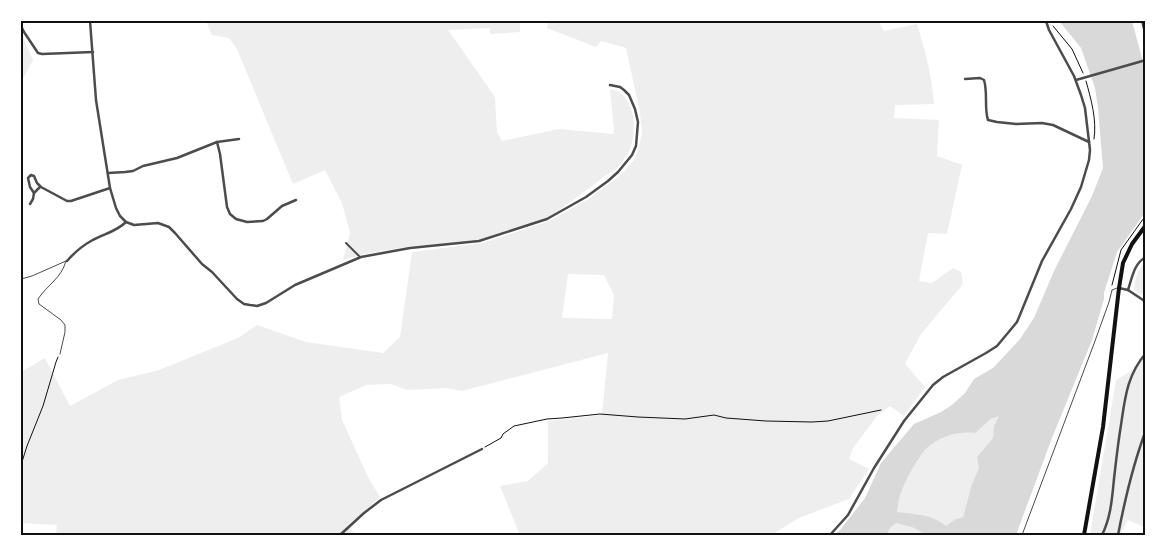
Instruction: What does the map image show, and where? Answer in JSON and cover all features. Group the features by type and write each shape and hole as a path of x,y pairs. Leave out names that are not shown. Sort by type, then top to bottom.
{"main road":[{"path":"1084,535 1103,427 1123,263 1127,253 1146,224"}],"street":[{"path":"90,21 94,52 96,100 110,188 120,216 126,222 134,225 158,223 169,227 237,299 244,304 257,306 266,303 295,285 361,257 410,248 479,241 547,219 586,197 618,172 632,155 636,146 638,122 635,109 624,90 610,85"},
{"path":"830,535 848,515 874,468 904,421 933,385 943,377 997,346 1017,322 1042,261 1081,187 1090,150 1085,108 1076,80 1046,21"},
{"path":"1142,21 1146,36"},
{"path":"21,26 38,53 94,52"},
{"path":"1076,80 1146,60"},
{"path":"965,79 980,78 984,80 986,86 986,117 988,120 1016,124 1042,123 1053,125 1089,142"},
{"path":"108,173 133,170 177,158 217,142 239,139"},
{"path":"217,142 227,208 236,219 247,222 264,221 282,206 296,200"},
{"path":"34,193 30,187 28,178 30,176 34,176 40,187 71,201 110,188"},
{"path":"30,204 34,193 40,187"},
{"path":"66,261 79,248 120,228 126,222"},
{"path":"346,243 361,257"},
{"path":"1128,290 1133,273 1140,260 1146,257"},
{"path":"1119,288 1128,290 1146,302"},
{"path":"1102,535 1111,511 1117,450 1128,383 1146,353"},
{"path":"1118,535 1137,454 1146,430"},
{"path":"340,535 381,500 482,449"}],"lane":[{"path":"21,280 66,261"},
{"path":"60,354 66,325 39,304 38,299 58,278 64,269 66,261"},
{"path":"1022,535 1092,349 1112,290 1119,288"}],"path":[{"path":"1112,290 1121,250 1146,215"},
{"path":"21,465 60,354"},
{"path":"482,449 501,438 503,434 514,426 548,419 600,414 685,419 714,415 732,419 812,422 828,421 881,410"}],"shaded area":[{"path":"206,21 523,21 520,24 520,32 490,34 490,28 448,30 495,97 497,132 502,141 559,129 613,134 610,89 618,91 624,96 631,109 634,127 632,144 622,163 616,169 547,219 479,241 412,246 364,254 343,260 350,233 342,203 325,170 293,184 237,49 229,38 212,35"},
{"path":"548,21 878,21 884,31 917,24 928,63 934,104 895,105 894,118 939,120 937,156 962,165 947,234 928,233 919,281 932,283 953,268 961,272 963,284 921,334 905,364 925,387 904,416 890,406 877,416 853,448 849,459 869,469 849,499 799,518 771,535 516,535 519,533 500,486 528,481 548,463 548,421 602,415 608,353 462,391 447,388 407,390 391,384 366,385 339,397 342,420 368,477 380,497 347,526 356,535 56,535 57,525 21,523 21,372 45,358 70,406 118,380 159,370 238,338 257,325 306,342 383,353 400,337 412,252 483,243 549,221 587,200 622,174 634,160 642,133 640,113 626,48 601,41 596,47 547,28","holes":["568,274 604,275 614,295 612,319 562,318"]},
{"path":"1059,21 1132,21 1146,73 1146,211 1117,252 1092,340 1052,438 1016,535 926,535 914,528 896,523 886,535 834,535 841,529 865,498 881,463 914,424 952,405 965,393 974,379 993,368 1020,339 1034,318 1054,271 1092,196 1103,168 1095,88 1081,48","holes":["999,416 994,426 993,438 977,457 979,468 971,487 963,517 956,519 946,526 929,517 897,512 901,494 907,480 927,448 937,441 950,436 962,433 975,433 991,419"]},
{"path":"21,32 33,60 21,83"},
{"path":"1145,261 1146,297 1134,290 1137,275"},
{"path":"1146,355 1146,528 1128,520 1120,535 1090,535 1116,380 1131,371"},
{"path":"1000,415 994,426 993,438 977,457 980,468 971,487 963,517 956,519 946,526 929,517 897,512 901,494 907,480 927,448 937,441 950,436 975,432 991,419"},
{"path":"896,523 914,528 926,535 886,535"}]}
